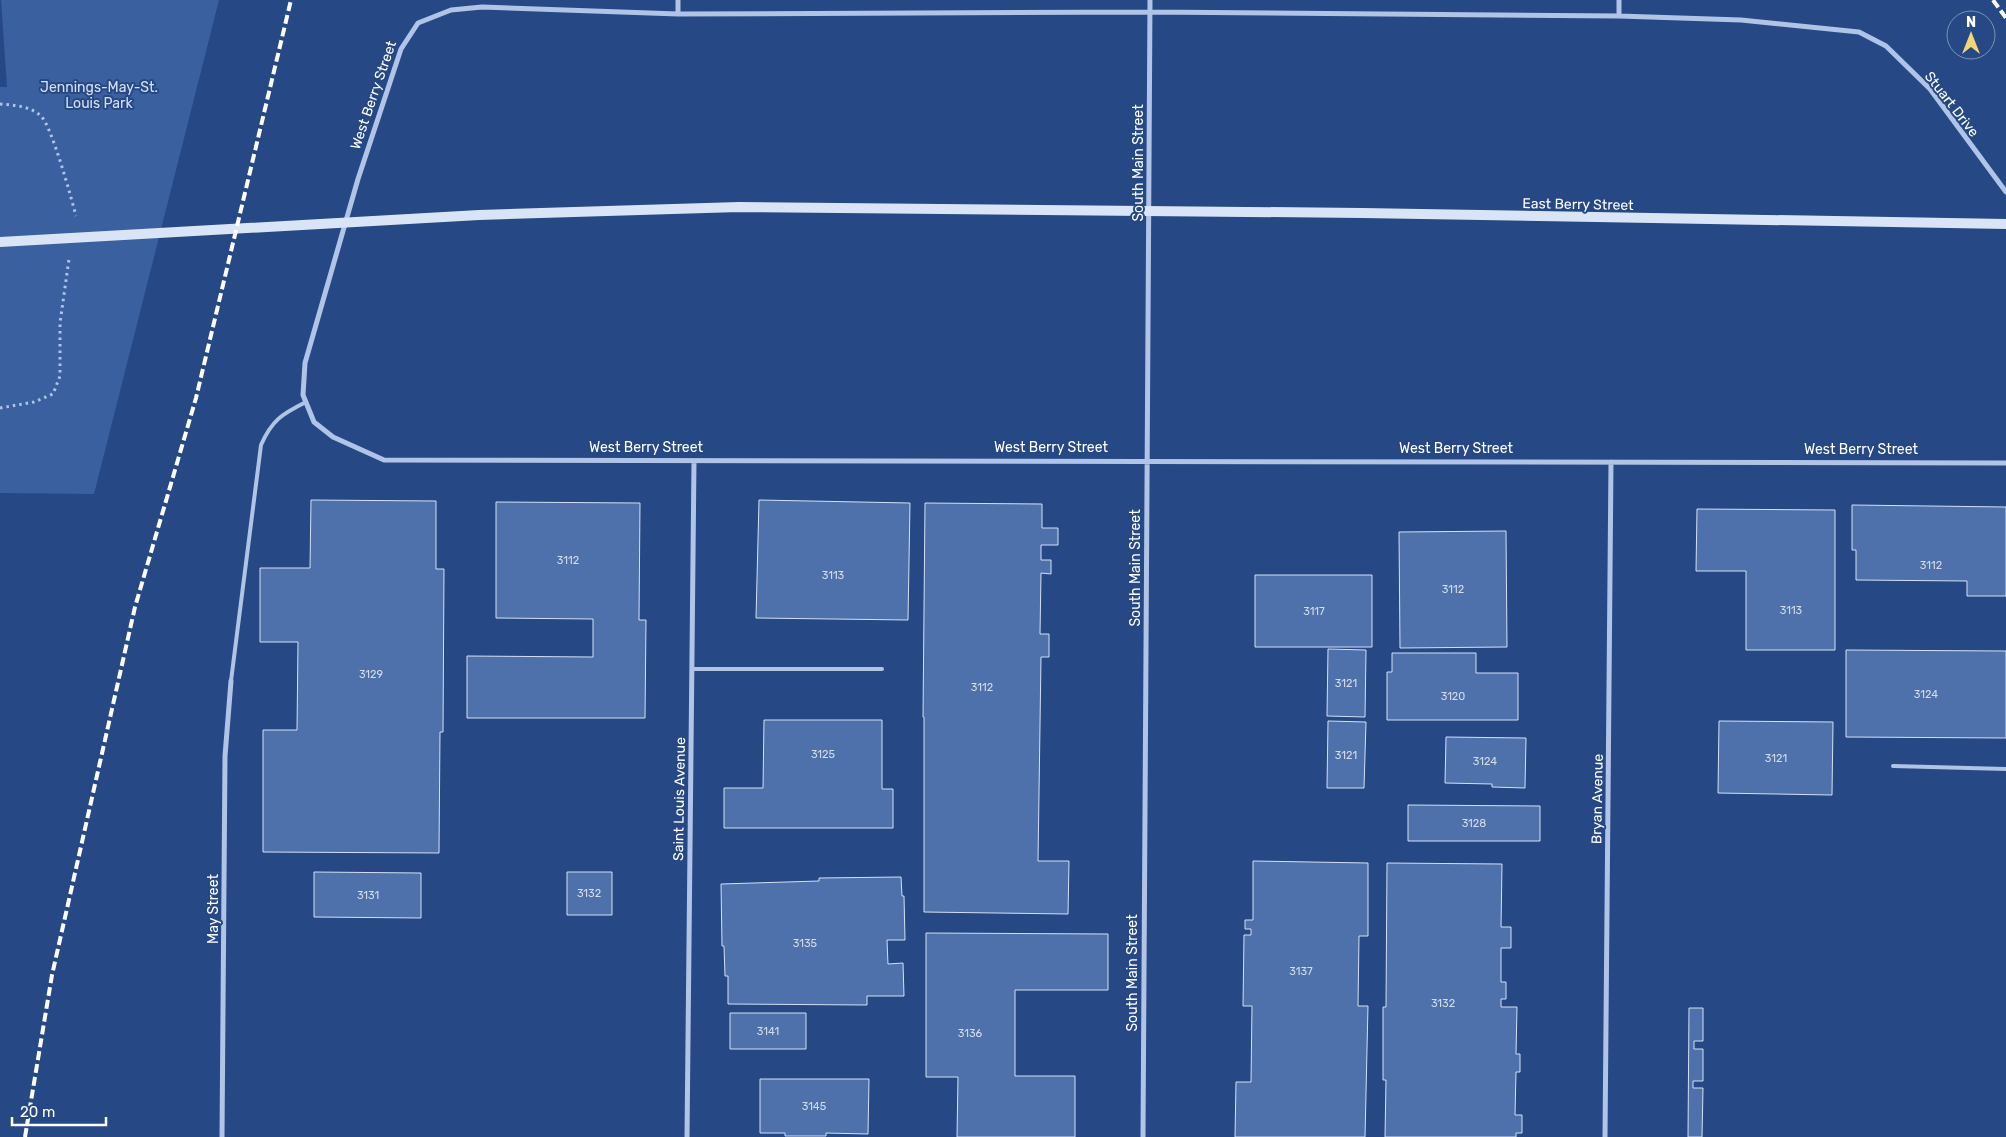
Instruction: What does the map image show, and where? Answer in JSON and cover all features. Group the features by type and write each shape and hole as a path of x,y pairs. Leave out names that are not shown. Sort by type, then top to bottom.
{"main road":[{"path":"0,242 479,215 739,207 1149,210"},
{"name":"East Berry Street","path":"1149,210 1907,224 2006,224"}],"street":[{"path":"678,0 678,14"},
{"name":"South Main Street","path":"1143,1137 1150,0"},
{"path":"1150,12 1619,16 1619,0"},
{"name":"West Berry Street","path":"1150,12 678,14 482,6 451,10 418,23 401,49 358,179 305,364 303,395 314,422 333,437 384,460 2006,463"},
{"name":"Stuart Drive","path":"1619,16 1741,20 1859,32 1886,46 1930,90 2006,192"},
{"name":"Saint Louis Avenue","path":"687,1137 694,460"},
{"name":"Bryan Avenue","path":"1605,1137 1611,462"},
{"name":"May Street","path":"222,1137 225,756 231,681"}],"lane":[{"path":"231,681 261,445 268,429 276,419 285,412 306,402"},
{"path":"692,669 882,669"},
{"path":"1893,766 2006,769"}],"green space":[{"name":"Jennings-May-St. Louis Park","path":"1,0 219,0 94,494 0,493 0,87 7,87"}],"building":[{"path":"311,500 436,501 436,569 444,569 443,732 440,732 439,853 263,852 263,730 297,730 298,642 260,642 260,568 310,568"},
{"path":"759,500 910,503 908,620 756,618"},
{"path":"496,502 640,503 639,620 646,620 645,718 467,718 467,656 593,657 593,619 496,618"},
{"path":"925,503 1042,504 1042,528 1058,528 1058,545 1041,545 1041,560 1051,560 1051,574 1041,573 1040,634 1049,634 1049,657 1041,657 1038,861 1069,861 1068,914 924,912"},
{"path":"1852,505 2006,507 2006,596 1967,596 1967,581 1856,580 1856,550 1852,550"},
{"path":"1697,509 1835,510 1835,650 1746,650 1746,571 1696,571"},
{"path":"1506,531 1507,647 1400,648 1399,532"},
{"path":"1255,575 1372,575 1372,647 1255,647"},
{"path":"1328,649 1366,650 1365,717 1327,716"},
{"path":"1846,650 2006,651 2006,738 1846,737"},
{"path":"1392,653 1476,653 1476,673 1518,673 1518,720 1387,720 1387,672 1392,672"},
{"path":"764,720 882,720 882,789 893,789 893,828 724,828 724,788 763,788"},
{"path":"1328,721 1366,722 1364,788 1327,788"},
{"path":"1719,721 1833,722 1832,795 1718,793"},
{"path":"1446,737 1526,738 1525,788 1492,787 1492,784 1445,783"},
{"path":"1408,805 1540,806 1540,841 1408,841"},
{"path":"1253,861 1368,863 1368,936 1359,936 1358,1006 1368,1006 1365,1137 1235,1137 1236,1082 1251,1082 1252,1006 1243,1006 1244,935 1251,935 1251,929 1245,929 1245,920 1253,920"},
{"path":"1387,863 1502,864 1501,927 1511,927 1511,948 1501,948 1501,982 1506,982 1506,999 1501,999 1501,1007 1517,1007 1516,1054 1520,1054 1520,1072 1516,1072 1515,1115 1522,1115 1522,1133 1516,1133 1516,1137 1385,1137 1386,1080 1383,1080 1383,1007 1386,1007"},
{"path":"314,872 421,873 421,918 314,917"},
{"path":"567,872 612,872 612,915 567,915"},
{"path":"901,877 902,896 904,896 905,940 887,940 888,964 903,963 904,996 867,996 867,1005 728,1004 728,976 725,976 724,946 722,946 721,884 819,881 819,878"},
{"path":"926,933 1108,934 1108,990 1015,990 1015,1076 1075,1076 1075,1137 957,1137 958,1077 926,1077"},
{"path":"1689,1008 1703,1008 1703,1041 1694,1041 1694,1049 1703,1049 1703,1081 1693,1081 1693,1088 1703,1088 1702,1137 1688,1137"},
{"path":"730,1013 806,1013 806,1049 730,1049"},
{"path":"760,1079 869,1079 868,1134 826,1133 826,1136 785,1136 785,1133 760,1133"}],"railway":[{"path":"25,1137 52,975 135,607 196,398 291,0"},
{"path":"1993,0 2006,18"}]}
